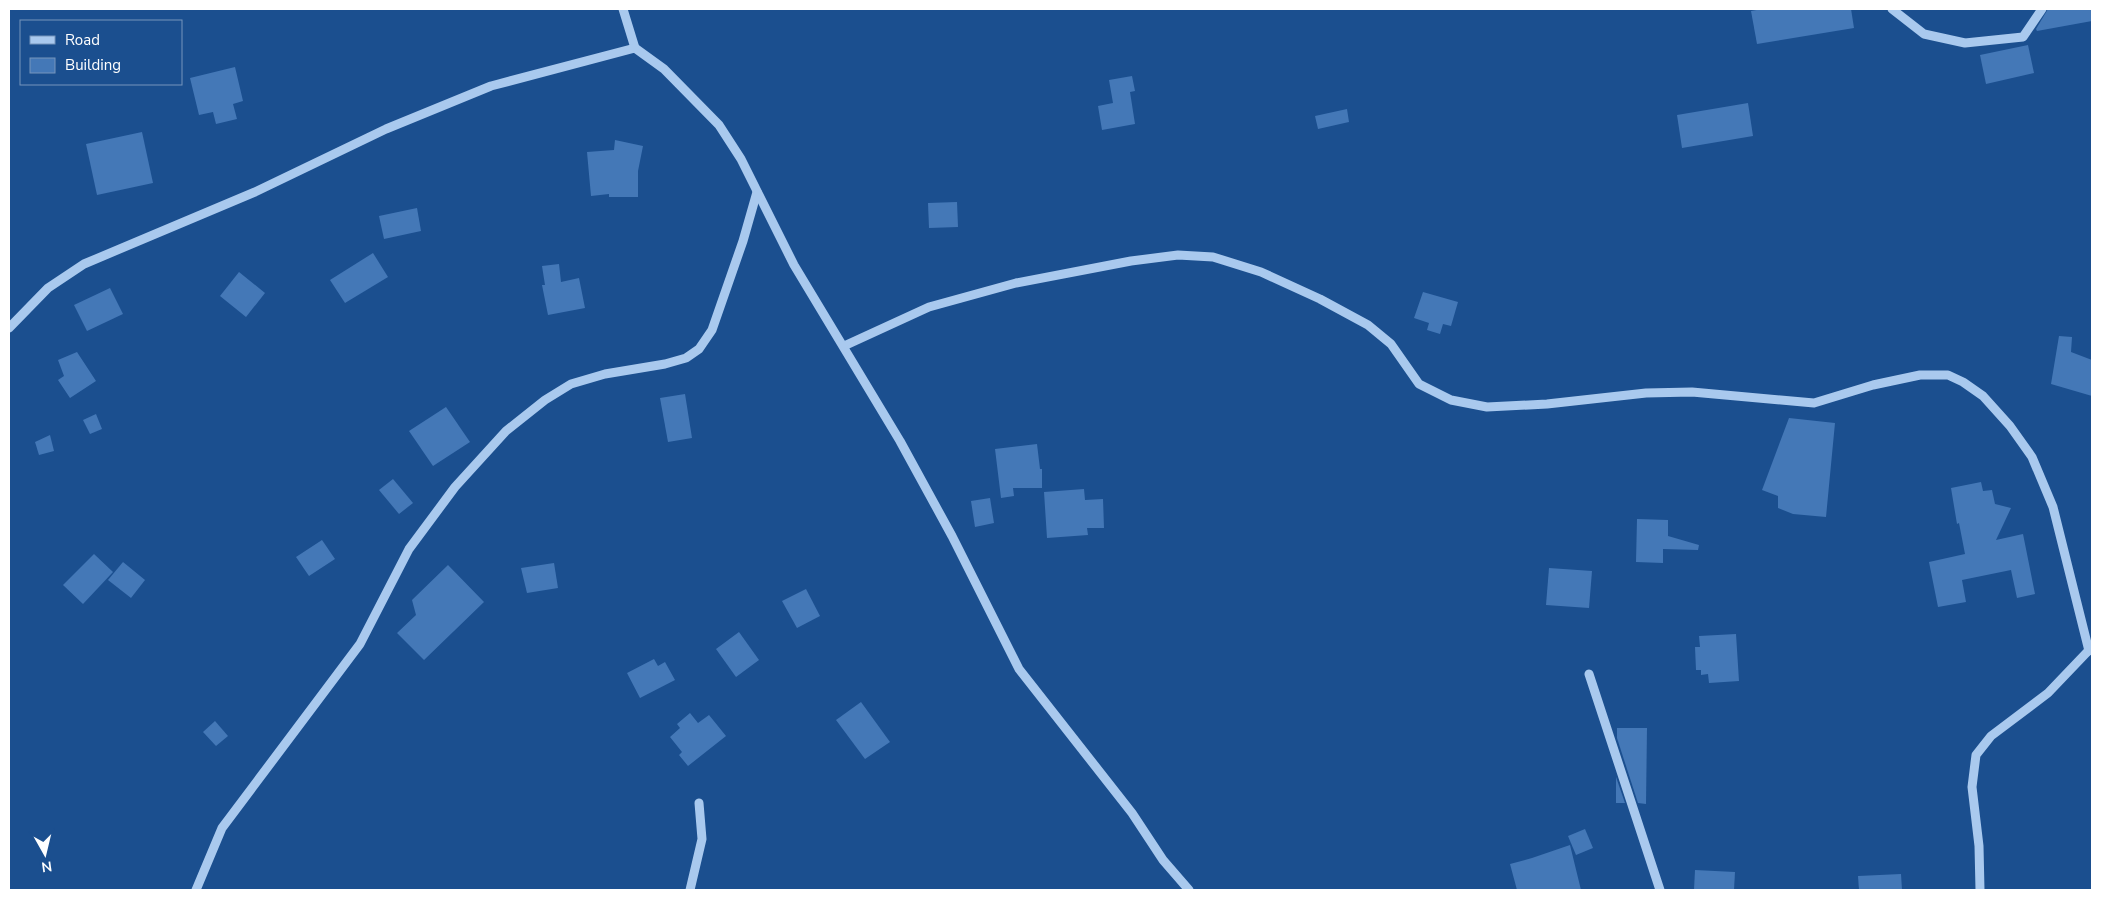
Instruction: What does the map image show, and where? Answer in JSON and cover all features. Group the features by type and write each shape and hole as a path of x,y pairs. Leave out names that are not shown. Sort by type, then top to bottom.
{"street":[{"path":"623,9 635,48 664,69 719,125 741,159 794,265 844,346 952,536 1019,669 1132,813 1163,860 1189,890"},
{"path":"1892,9 1924,34 1965,43 2023,37 2042,9"},
{"path":"9,328 48,288 84,264 255,192 386,129 491,86 635,48"},
{"path":"196,890 222,828 360,644 409,549 455,487 506,431 545,400 571,384 605,374 665,364 686,358 699,349 712,330 744,241 757,192"},
{"path":"844,346 929,308 1016,283 1131,261 1178,256 1214,257 1262,272 1320,299 1368,325 1391,344 1419,384 1451,400 1487,407 1547,404 1646,393 1692,392 1814,403 1873,385 1920,375 1948,375 1963,382 1983,396 2010,426 2032,457 2054,507 2090,649 2048,694 1991,736 1976,755 1972,787 1979,846 1980,890"},
{"path":"1588,674 1660,890"},
{"path":"690,890 702,839 699,803"}],"building":[{"path":"1762,9 1851,9 1854,28 1757,44 1751,11"},
{"path":"2048,9 2092,9 2092,21 2037,31 2036,29"},
{"path":"2028,45 2034,73 1986,84 1980,55"},
{"path":"235,67 243,101 233,104 237,119 216,124 213,112 199,115 190,78"},
{"path":"1132,76 1135,91 1130,92 1135,124 1102,130 1098,106 1113,103 1109,80"},
{"path":"1748,103 1753,136 1682,148 1677,115"},
{"path":"1347,109 1349,122 1318,129 1315,116"},
{"path":"142,132 153,183 97,195 86,144"},
{"path":"615,140 643,146 638,171 638,197 609,197 609,194 591,196 587,152 614,150"},
{"path":"957,202 958,227 929,228 928,203"},
{"path":"417,208 421,231 384,239 379,216"},
{"path":"373,253 388,277 345,303 330,280"},
{"path":"559,264 561,282 579,278 585,308 548,315 542,285 545,285 542,266"},
{"path":"239,272 265,293 246,317 220,296"},
{"path":"110,288 123,314 87,331 74,305"},
{"path":"1423,292 1458,302 1451,326 1443,324 1440,334 1427,330 1429,323 1414,318"},
{"path":"2059,336 2072,337 2071,352 2092,360 2092,396 2051,384"},
{"path":"77,352 96,381 70,398 58,380 64,376 58,360"},
{"path":"685,394 692,438 668,442 660,398"},
{"path":"446,407 470,442 433,466 409,431"},
{"path":"96,414 102,429 90,434 83,420"},
{"path":"1789,418 1835,423 1826,517 1793,514 1778,508 1778,496 1762,490"},
{"path":"50,435 54,451 39,455 35,442"},
{"path":"1037,444 1040,469 1042,469 1042,488 1013,488 1014,496 1001,498 995,449"},
{"path":"393,479 413,503 399,514 379,490"},
{"path":"1981,482 1983,491 1992,490 1995,504 2011,508 1996,540 2023,534 2035,594 2017,598 2011,570 1962,580 1966,602 1938,607 1929,562 1965,554 1959,523 1957,524 1951,488"},
{"path":"1084,489 1085,500 1103,499 1104,528 1087,528 1088,535 1047,538 1044,492"},
{"path":"990,498 994,523 975,527 971,501"},
{"path":"1637,519 1668,520 1668,536 1699,545 1698,550 1663,549 1663,563 1636,562"},
{"path":"322,540 335,559 309,576 296,557"},
{"path":"94,554 113,572 83,604 63,585"},
{"path":"123,562 145,580 131,598 108,580"},
{"path":"554,563 558,588 527,593 521,568"},
{"path":"448,565 484,602 424,660 397,633 416,615 412,600"},
{"path":"1549,568 1592,571 1589,608 1546,605"},
{"path":"806,589 820,616 797,628 782,601"},
{"path":"739,632 759,660 736,677 716,649"},
{"path":"1736,634 1739,681 1709,683 1708,674 1701,675 1701,670 1696,670 1695,647 1700,647 1699,636"},
{"path":"654,659 658,666 665,662 675,680 640,698 627,673"},
{"path":"861,702 890,742 865,759 836,720"},
{"path":"690,713 698,723 709,715 726,736 688,766 679,755 682,752 670,737 680,728 677,724"},
{"path":"215,721 228,736 216,746 203,732"},
{"path":"1617,728 1647,728 1646,804 1638,803 1617,738"},
{"path":"1616,777 1625,803 1616,803"},
{"path":"1585,829 1593,848 1576,855 1568,836"},
{"path":"1570,845 1581,890 1517,890 1510,864"},
{"path":"1695,870 1735,872 1734,890 1694,890"},
{"path":"1901,874 1902,890 1859,890 1858,876"}]}
